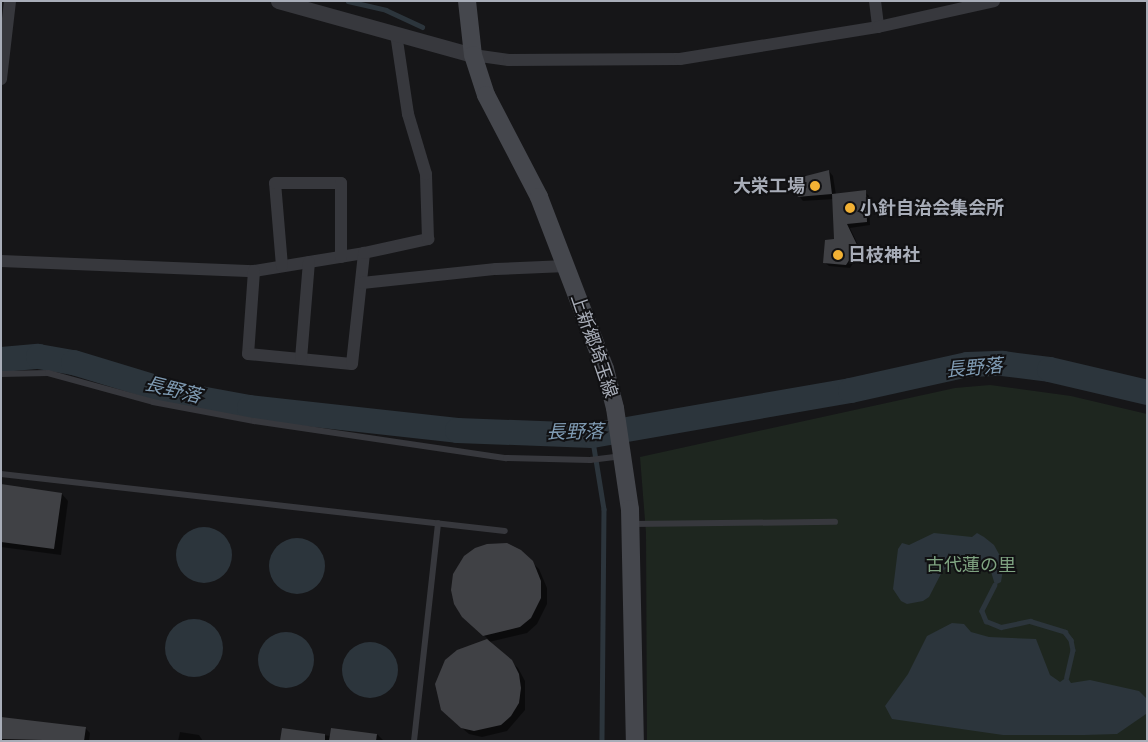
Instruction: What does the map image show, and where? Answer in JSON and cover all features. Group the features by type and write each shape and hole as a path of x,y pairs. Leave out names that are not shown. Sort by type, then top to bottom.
{"main road":[{"name":"上新郷埼玉線","path":"467,1 473,55 486,95 538,197 605,369 615,408 623,451 630,524 635,741"}],"street":[{"path":"1,79 10,1"},
{"path":"278,1 473,55 509,60 680,59 878,27 994,1"},
{"path":"875,1 878,27"},
{"path":"1,261 254,271 364,253 428,239 426,174 408,114 396,34"},
{"path":"282,266 275,182 341,183 341,257"},
{"path":"254,271 248,354 352,364 364,253"},
{"path":"301,359 309,262"},
{"path":"362,283 496,269 566,266"}],"lane":[{"path":"1,374 48,374 153,402 405,444 506,458 590,460 606,459 623,451"},
{"path":"1,474 506,531"},
{"path":"630,524 835,522"},
{"path":"414,741 438,523"}],"green space":[{"name":"古代蓮の里","path":"990,385 1071,396 1147,414 1147,741 647,741 646,533 640,457 955,388"}],"shaded area":[{"path":"198,527 210,527 220,531 228,539 232,555 228,571 220,579 210,583 198,583 188,579 180,571 176,561 176,549 180,539 188,531"},
{"path":"934,533 972,537 977,533 984,537 994,545 1004,563 1001,582 995,585 989,565 976,559 943,570 929,597 923,601 907,604 901,601 893,589 898,549 902,543 909,545"},
{"path":"297,538 308,540 317,546 323,555 325,566 323,577 317,586 308,592 297,594 286,592 277,586 271,577 269,566 271,555 277,546 286,540"},
{"path":"188,619 200,619 215,627 223,642 223,654 215,669 200,677 188,677 173,669 165,654 165,642 173,627"},
{"path":"952,623 964,624 971,632 989,637 1036,639 1050,675 1060,682 1067,677 1071,683 1090,680 1139,691 1147,699 1146,714 1117,734 1084,735 1003,735 892,719 885,706 908,674 927,636"},
{"path":"281,632 291,632 306,640 312,649 314,660 312,671 306,680 291,688 281,688 270,683 263,676 258,665 258,655 263,644 270,637"},
{"path":"364,642 376,642 386,646 394,654 398,670 394,686 386,694 376,698 364,698 354,694 346,686 342,676 342,664 346,654 354,646"}],"building":[{"name":"大栄工場","path":"829,170 832,194 797,197 798,178"},
{"path":"866,190 867,222 847,224 858,247 846,265 823,263 825,240 834,239 832,194"},
{"path":"1,484 62,493 54,549 1,542"},
{"path":"507,543 521,550 533,561 541,581 541,598 531,618 520,627 483,636 462,617 454,604 451,590 453,574 464,556 475,548 487,544"},
{"path":"487,639 512,660 519,674 521,688 519,703 511,716 501,725 474,731 461,728 441,710 435,684 445,660 457,650"},
{"path":"1,717 86,727 84,741 1,739"},
{"path":"282,728 325,734 325,741 280,741"},
{"path":"331,728 377,734 376,741 329,741"}],"waterway":[{"path":"348,1 386,10 422,27"},
{"name":"長野落","path":"1,359 38,356 73,362 178,394 249,407 457,430 592,435 850,390 967,364 1002,363 1049,369 1147,392"},
{"path":"592,435 604,509 602,741"},
{"path":"995,585 982,611 986,621 1001,627 1030,621 1065,632 1071,640 1073,650 1067,677"}],"place":[{"name":"大栄工場","path":"815,186"},
{"name":"小針自治会集会所","path":"850,208"},
{"name":"日枝神社","path":"838,255"}]}
